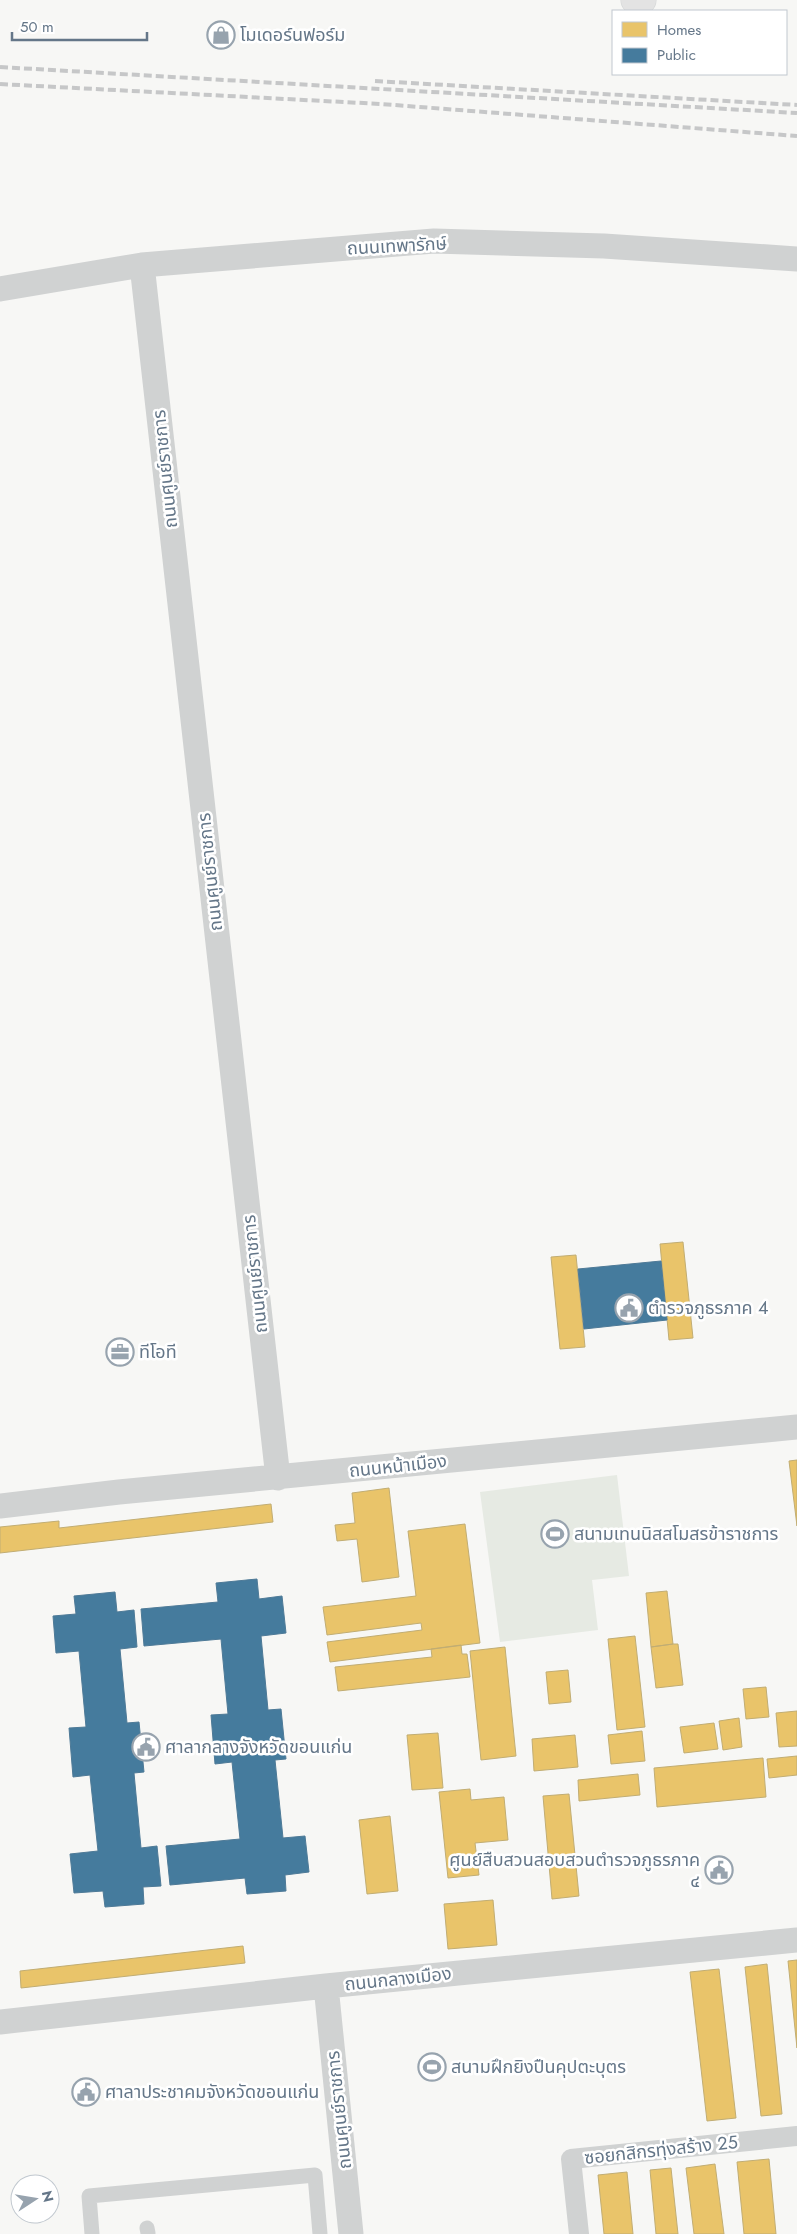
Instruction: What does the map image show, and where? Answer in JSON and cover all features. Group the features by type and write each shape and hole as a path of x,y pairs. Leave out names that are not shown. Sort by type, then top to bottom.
{"main road":[{"path":"635,0 642,0"}],"street":[{"name":"ถนนเทพารักษ์","path":"0,289 142,265 434,242 604,246 797,259"},
{"name":"ถนนศูนย์ราชการ","path":"142,265 278,1478"},
{"name":"ถนนหน้าเมือง","path":"0,1506 119,1492 797,1427"},
{"name":"ถนนกลางเมือง","path":"0,2022 326,1986 797,1940"},
{"name":"ถนนศูนย์ราชการ","path":"326,1986 351,2234"},
{"name":"ซอยกสิกรทุ่งสร้าง 25","path":"579,2234 571,2159 797,2136"},
{"path":"92,2234 89,2196 315,2175 320,2234"}],"shaded area":[{"name":"สนามเทนนิสสโมสรข้าราชการ","path":"617,1475 629,1576 592,1580 598,1630 500,1642 480,1492"}],"building: Homes":[{"path":"683,1242 693,1338 669,1340 660,1244"},
{"path":"576,1255 585,1347 560,1349 551,1257"},
{"path":"797,1460 797,1526 789,1461"},
{"path":"389,1488 399,1577 362,1582 357,1539 337,1541 335,1525 355,1523 352,1493"},
{"path":"271,1504 273,1522 0,1553 0,1527 59,1521 59,1528"},
{"path":"465,1524 480,1643 330,1662 327,1642 422,1630 421,1623 327,1635 323,1607 416,1596 408,1531"},
{"path":"667,1591 673,1644 651,1647 646,1593"},
{"path":"635,1636 645,1727 617,1730 608,1639"},
{"path":"678,1644 683,1685 656,1688 651,1647"},
{"path":"461,1645 462,1654 467,1654 470,1677 338,1691 335,1667 432,1657 431,1649"},
{"path":"505,1647 516,1756 481,1760 470,1651"},
{"path":"568,1670 571,1702 549,1704 546,1672"},
{"path":"766,1687 769,1717 746,1719 743,1689"},
{"path":"797,1711 797,1746 779,1747 776,1713"},
{"path":"739,1718 742,1747 723,1750 719,1721"},
{"path":"714,1723 718,1749 684,1753 680,1727"},
{"path":"642,1731 645,1761 611,1764 608,1735"},
{"path":"438,1733 443,1788 412,1790 407,1735"},
{"path":"575,1735 578,1767 534,1771 532,1739"},
{"path":"797,1756 797,1775 769,1778 767,1759"},
{"path":"763,1758 766,1797 657,1807 654,1768"},
{"path":"638,1774 640,1795 579,1801 578,1780"},
{"path":"470,1789 471,1800 504,1797 508,1840 475,1843 479,1875 448,1878 439,1792"},
{"path":"569,1794 579,1896 552,1899 543,1796"},
{"path":"390,1816 398,1891 367,1894 359,1820"},
{"path":"493,1900 497,1945 448,1949 444,1904"},
{"path":"243,1946 245,1963 21,1988 20,1971"},
{"path":"797,1960 797,2048 788,1961"},
{"path":"767,1964 782,2114 761,2116 745,1967"},
{"path":"719,1969 736,2118 707,2121 690,1972"},
{"path":"769,2159 776,2234 744,2234 737,2162"},
{"path":"715,2164 724,2234 694,2234 686,2168"},
{"path":"671,2168 678,2234 656,2234 650,2170"},
{"path":"627,2172 633,2234 604,2234 598,2175"}],"building: Public":[{"path":"661,1261 667,1320 584,1329 578,1269"},
{"path":"257,1579 259,1599 282,1596 286,1633 261,1636 268,1710 281,1709 286,1759 275,1760 283,1838 305,1836 309,1872 285,1875 286,1891 247,1894 245,1878 170,1885 166,1846 240,1839 232,1762 215,1764 211,1715 228,1714 221,1639 144,1646 141,1609 218,1602 216,1583"},
{"path":"115,1592 117,1612 134,1610 137,1647 120,1649 127,1723 139,1722 144,1772 134,1773 141,1848 157,1846 161,1886 143,1887 144,1904 105,1907 103,1891 74,1893 70,1854 98,1851 90,1775 73,1777 69,1728 86,1727 79,1651 56,1653 53,1616 76,1614 74,1596"}],"railway":[{"path":"0,67 797,113"},
{"path":"375,81 797,105"},
{"path":"0,84 381,104 797,136"}],"place":[{"name":"โมเดอร์นฟอร์ม","path":"221,35"},
{"name":"ตำรวจภูธรภาค 4","path":"629,1308"},
{"name":"ทีโอที","path":"120,1352"},
{"name":"สนามเทนนิสสโมสรข้าราชการ","path":"555,1534"},
{"name":"ศาลากลางจังหวัดขอนแก่น","path":"146,1747"},
{"name":"ศูนย์สืบสวนสอบสวนตำรวจภูธรภาค ๔","path":"719,1870"},
{"name":"สนามฝึกยิงปืนคุปตะบุตร","path":"432,2067"},
{"name":"ศาลาประชาคมจังหวัดขอนแก่น","path":"86,2092"}]}
